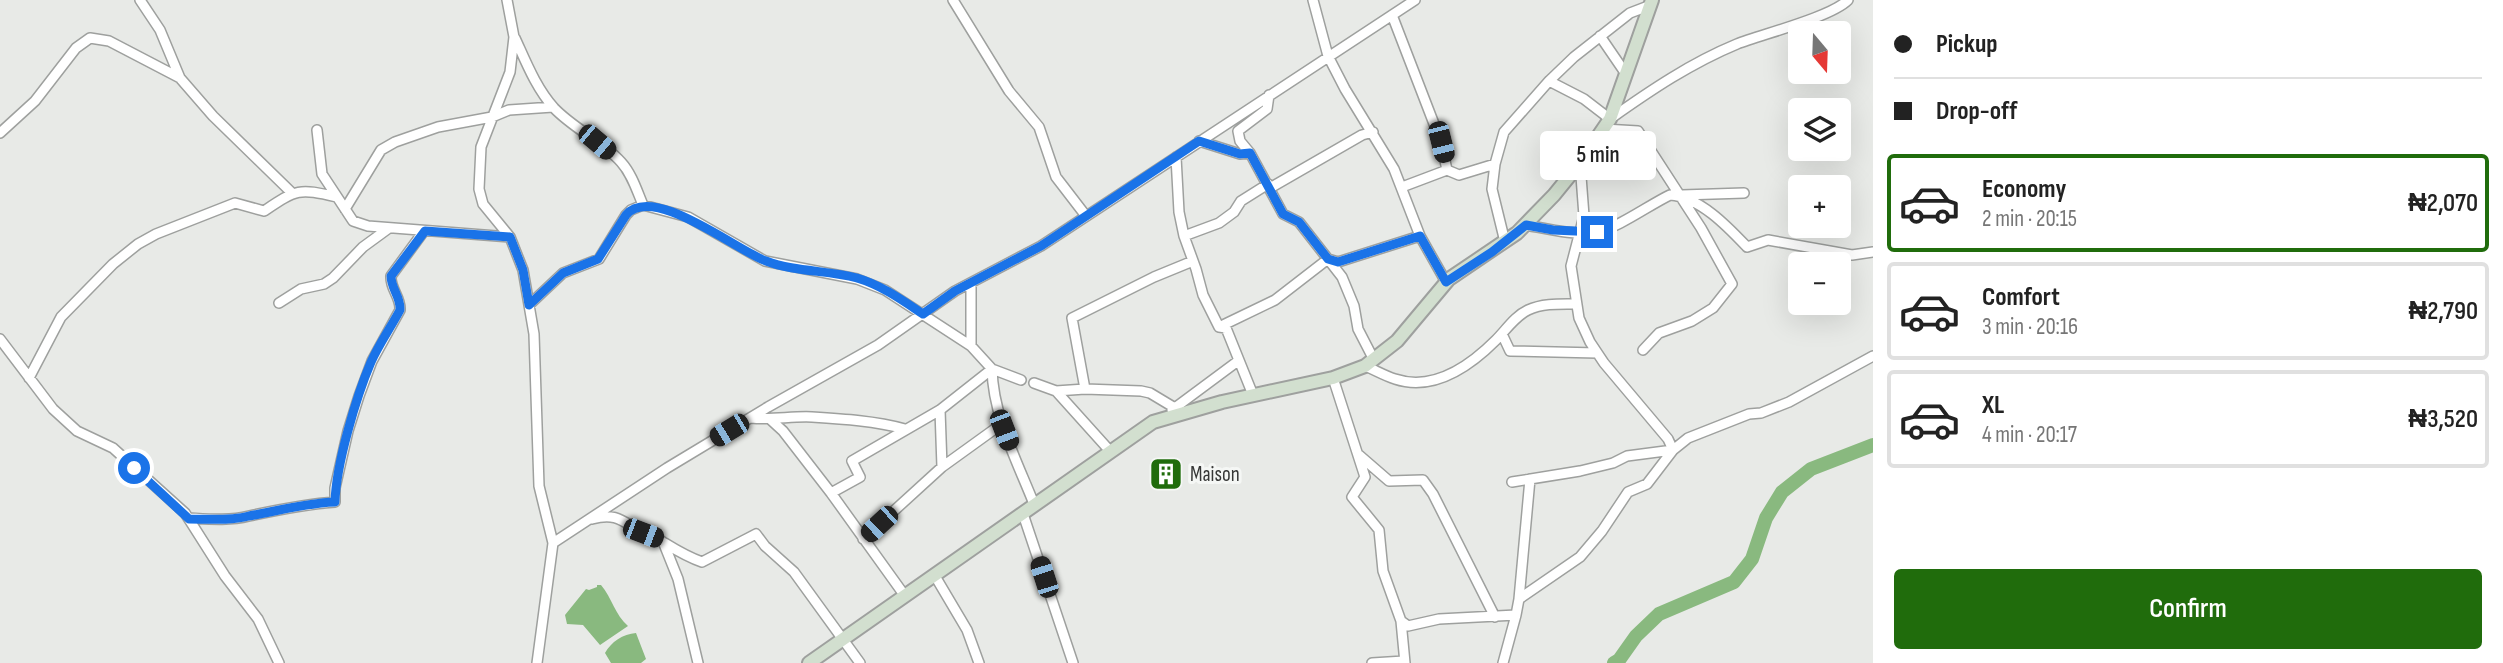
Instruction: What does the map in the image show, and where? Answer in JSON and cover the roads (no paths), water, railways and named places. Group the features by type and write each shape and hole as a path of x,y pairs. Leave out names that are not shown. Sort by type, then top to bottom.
{"street":[{"path":"140,0 153,16 180,78 213,116 292,193"},
{"path":"507,0 514,37 532,76 553,107 622,163 643,205"},
{"path":"953,0 1009,91 1039,127 1056,177 1086,216"},
{"path":"1313,0 1328,56 1402,187 1420,236 1446,282"},
{"path":"553,543 750,418 878,345 971,282 1041,246 1415,0"},
{"path":"1607,124 1660,84 1704,60 1737,44 1842,6 1848,0"},
{"path":"1505,242 1492,189 1495,164 1504,132 1549,81 1600,36 1630,13 1651,2"},
{"path":"1161,418 1333,378 1370,363 1397,341 1446,282 1526,225 1580,163 1607,124 1651,2"},
{"path":"1392,15 1441,142 1447,170"},
{"path":"1600,36 1626,74"},
{"path":"514,37 510,72 481,147 479,189 483,204 510,237 523,270 529,305 536,375 539,486 553,543 537,663"},
{"path":"0,133 35,101 76,48 90,38 109,41 180,78"},
{"path":"1549,81 1584,99 1607,124 1638,131 1680,195 1732,284 1713,308 1692,321 1658,333 1643,350"},
{"path":"1269,95 1267,108 1238,131 1240,141 1250,153 1283,214 1299,222 1342,277 1370,363 1397,380 1427,383 1458,370 1479,356 1528,309 1552,303 1576,304"},
{"path":"345,209 381,150 395,142 438,127 492,117 520,108 553,107"},
{"path":"317,130 322,174 353,221 368,226 510,237"},
{"path":"1184,236 1219,223 1234,212 1241,201 1362,135 1373,132"},
{"path":"1199,141 1240,154 1250,153"},
{"path":"1176,157 1179,212 1184,236 1203,295 1219,327"},
{"path":"1580,163 1584,216 1571,266 1579,318 1597,353 1668,439 1673,450"},
{"path":"1402,187 1447,170 1458,175 1495,164"},
{"path":"29,378 61,317 113,264 138,244 156,234 235,203 264,211 292,193 309,190 337,197"},
{"path":"1526,225 1597,232 1615,226 1670,195 1744,193"},
{"path":"1680,195 1700,205 1747,247 1768,240 1852,255 1873,252"},
{"path":"529,305 563,273 598,259 626,215 643,205 688,217 765,261 857,278 885,290 971,346 992,369 1021,380"},
{"path":"279,303 301,289 324,284 363,247 388,228"},
{"path":"189,519 248,517 266,511 284,511 313,503 335,502 335,488 359,396 372,361 400,310 391,276 425,231"},
{"path":"1328,259 1338,262 1420,236"},
{"path":"1219,327 1275,300 1328,259"},
{"path":"1085,389 1072,318 1153,277 1194,261"},
{"path":"971,282 971,346"},
{"path":"1219,327 1226,328 1253,396"},
{"path":"1502,334 1510,351 1597,353"},
{"path":"0,339 53,409 77,431 113,448 189,519 225,576 258,619 279,663"},
{"path":"1519,599 1580,557 1602,531 1628,492 1647,484 1673,450 1688,438 1749,414 1761,413 1789,402 1873,356"},
{"path":"809,663 1161,418 1238,361"},
{"path":"831,494 860,477 852,461 940,410 992,369"},
{"path":"992,369 992,389 1034,505"},
{"path":"1333,378 1365,477 1352,497 1378,530 1384,571 1401,621 1405,662 1372,663"},
{"path":"1034,383 1056,391 1141,391 1150,393 1175,408"},
{"path":"1056,391 1110,451"},
{"path":"940,410 942,467"},
{"path":"750,418 771,420 813,417 876,421 905,429"},
{"path":"771,420 783,431 831,494 905,596"},
{"path":"863,539 942,467 1003,424"},
{"path":"1512,482 1580,471 1613,463 1627,456 1673,450"},
{"path":"1358,454 1389,481 1423,480 1439,504 1495,617"},
{"path":"1503,663 1519,599 1530,479"},
{"path":"1023,514 1073,663"},
{"path":"584,521 614,516 661,540 680,554 702,562 756,534 765,546 794,572 860,663"},
{"path":"661,540 678,579 698,663"},
{"path":"935,576 967,630 979,663"},
{"path":"1401,621 1408,626 1439,619 1516,615"}],"waterway":[{"path":"1614,663 1659,614 1734,582 1752,559 1766,518 1782,492 1811,469 1873,445"}],"place":[{"name":"Maison","path":"1166,474"}]}
